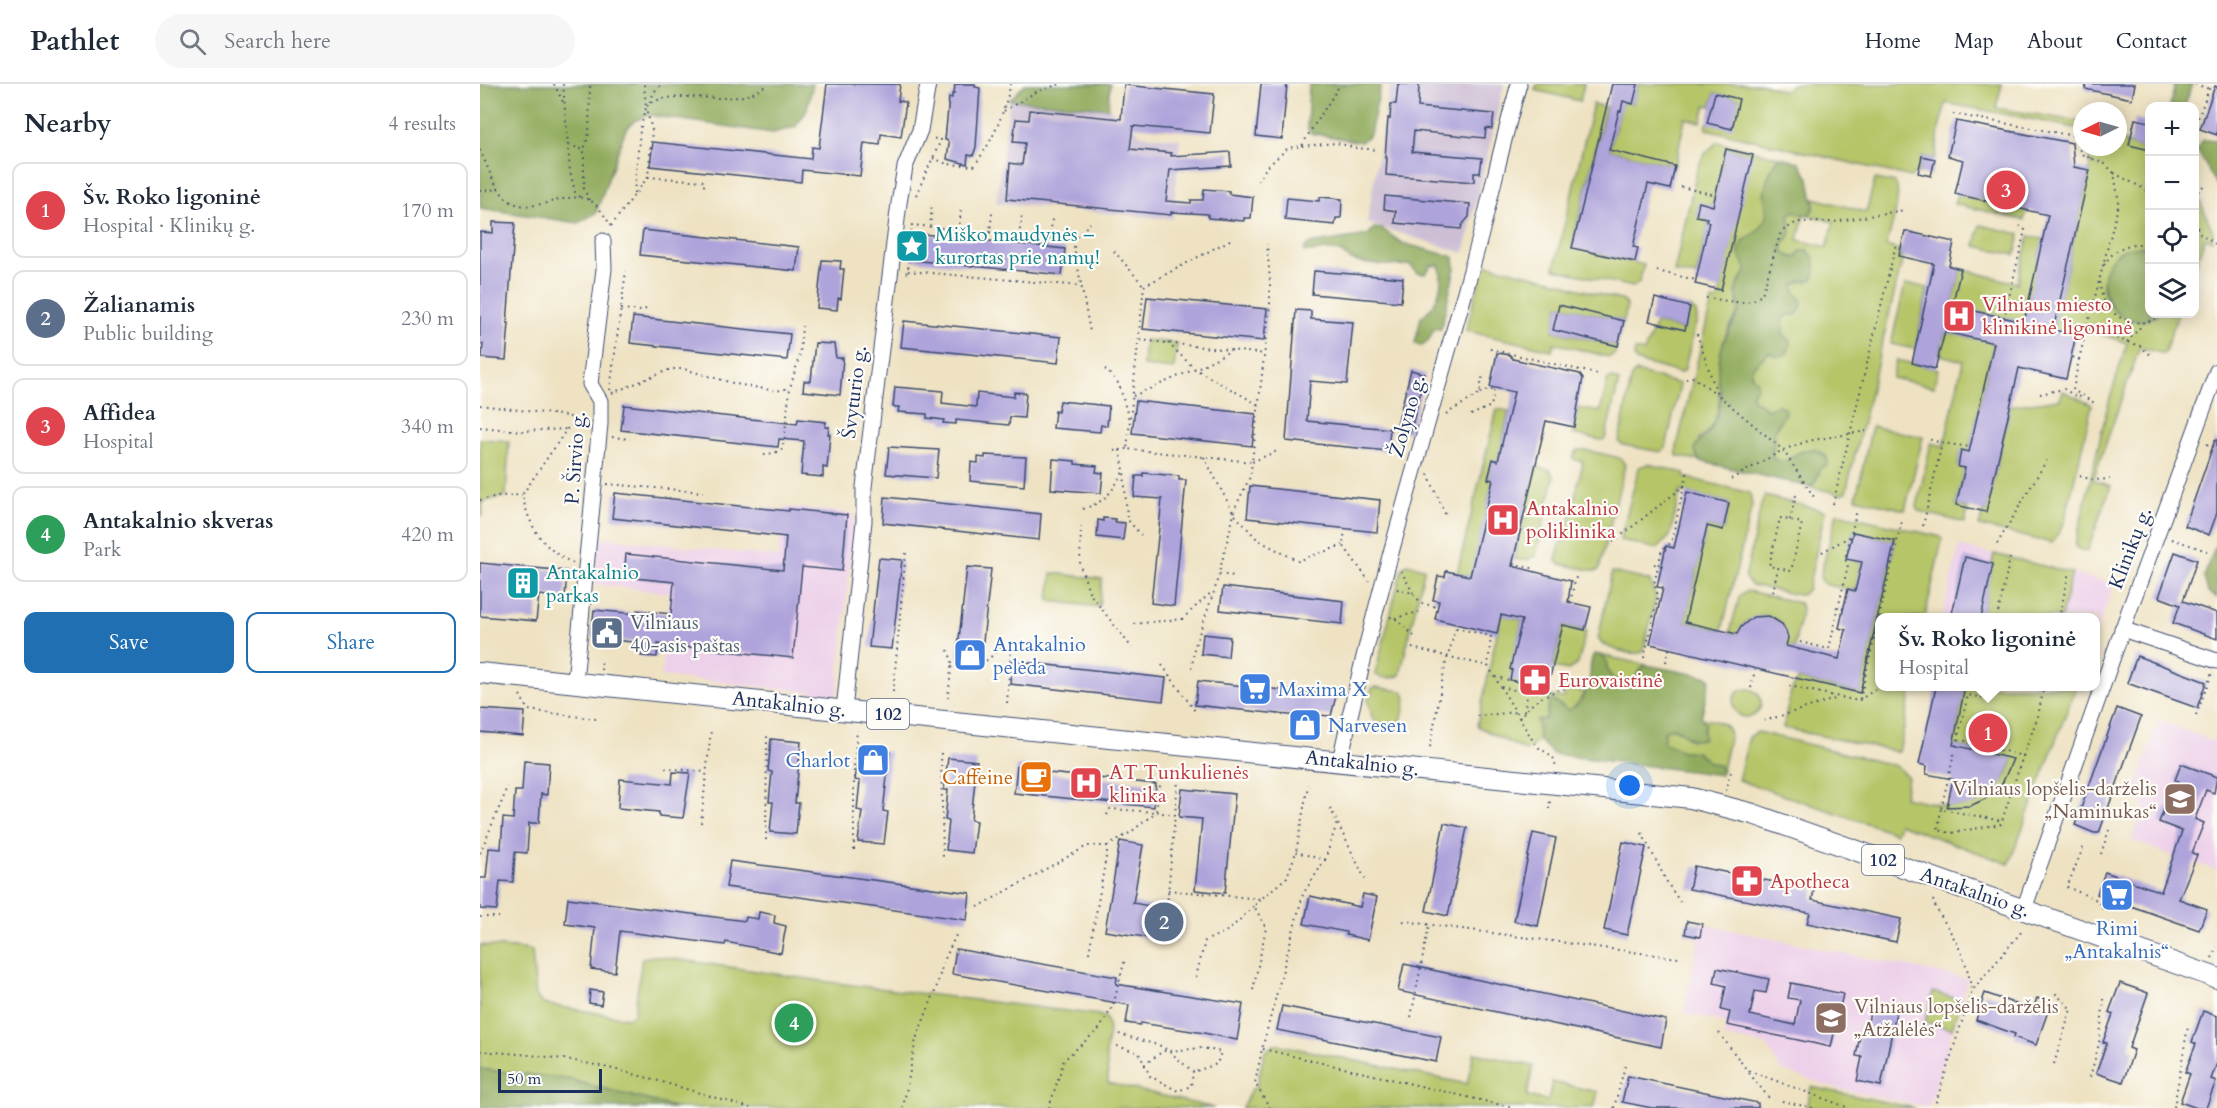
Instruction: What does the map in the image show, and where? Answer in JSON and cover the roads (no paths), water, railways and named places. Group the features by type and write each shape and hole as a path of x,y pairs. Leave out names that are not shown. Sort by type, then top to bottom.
{"main road":[{"name":"Antakalnio g.","path":"480,673 575,681 851,716 1340,760 1691,798 1722,805 2217,978"}],"street":[{"name":"Švyturio g.","path":"851,716 864,521 864,487 899,203 905,167 918,135 928,84"},
{"name":"Žolyno g.","path":"1340,760 1391,553 1425,426 1475,258 1519,84"},
{"name":"P. Širvio g.","path":"575,681 600,424 600,401 590,384 604,269 603,242"},
{"name":"Klinikų g.","path":"2024,909 2122,629 2217,371"},
{"path":"2122,629 2217,661"}],"place":[{"name":"Affidea","path":"2006,190"},
{"name":"Miško maudynės – kurortas prie namų!","path":"912,246"},
{"name":"Vilniaus miesto klinikinė ligoninė","path":"1959,316"},
{"name":"Antakalnio poliklinika","path":"1503,520"},
{"name":"Antakalnio parkas","path":"523,583"},
{"name":"Vilniaus 40-asis paštas","path":"607,633"},
{"name":"Antakalnio pelėda","path":"970,655"},
{"name":"Eurovaistinė","path":"1535,680"},
{"name":"Maxima X","path":"1255,689"},
{"name":"Narvesen","path":"1305,725"},
{"name":"Šv. Roko ligoninė","path":"1988,733"},
{"name":"Charlot","path":"873,760"},
{"name":"Caffeine","path":"1036,777"},
{"name":"AT Tunkulienės klinika","path":"1086,783"},
{"name":"Vilniaus lopšelis-darželis „Naminukas“","path":"2180,799"},
{"name":"Apotheca","path":"1747,881"},
{"name":"Rimi „Antakalnis“","path":"2117,895"},
{"name":"Žalianamis","path":"1164,922"},
{"name":"Vilniaus lopšelis-darželis „Atžalėlės“","path":"1831,1018"},
{"name":"Antakalnio skveras","path":"794,1023"}]}
